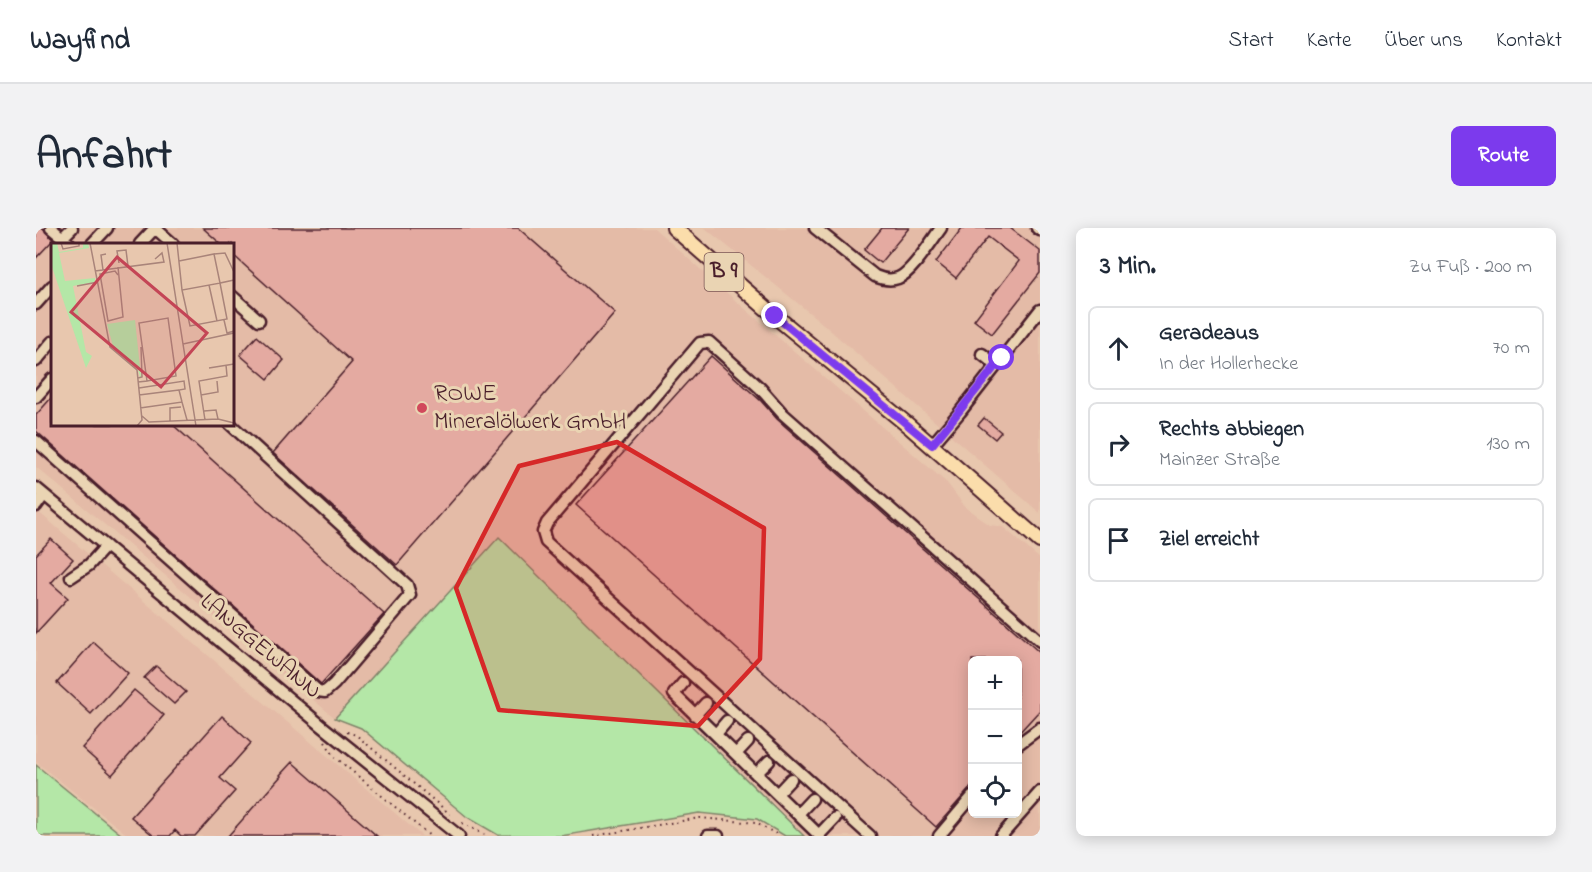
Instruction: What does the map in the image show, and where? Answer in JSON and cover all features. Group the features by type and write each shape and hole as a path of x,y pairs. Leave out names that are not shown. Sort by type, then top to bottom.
{"main road":[{"name":"B 9","path":"674,228 775,316 932,445 1040,541"}],"street":[{"path":"51,228 66,241 72,228"},
{"path":"93,243 107,228"},
{"path":"141,243 155,228 172,243"},
{"path":"815,228 875,276 892,280 905,274 941,228"},
{"path":"36,304 51,287"},
{"path":"234,298 260,320"},
{"path":"932,445 1040,310"},
{"path":"870,836 546,542 543,532 547,523 700,343 710,342 760,388 782,413 1040,641"},
{"path":"36,361 51,343"},
{"path":"982,354 996,365"},
{"path":"36,397 51,379"},
{"path":"36,441 220,607 318,691 325,692 410,595 407,585 232,426"},
{"path":"36,506 40,491"},
{"name":"LANGGEWANN","path":"40,491 322,726 459,836"},
{"path":"71,577 89,565 106,546"},
{"path":"683,683 674,694 820,835 835,818"},
{"path":"695,715 706,703"},
{"path":"716,734 727,721"},
{"path":"1022,742 1040,728"},
{"path":"736,754 748,741"},
{"path":"756,774 769,761"},
{"path":"777,794 791,779"},
{"path":"1001,836 1040,792"},
{"path":"798,814 812,799"},
{"path":"939,836 968,802"},
{"path":"708,836 718,836"}],"path":[{"path":"593,836 700,818 756,823 780,836"}],"highlighted area":[{"path":"617,442 764,528 760,659 698,726 499,710 456,588 519,466"}],"shaded area":[{"path":"36,228 654,228 947,483 966,508 990,525 1003,527 1040,559 1040,836 804,836 499,537 335,718 36,467"},
{"path":"705,228 1040,228 1040,513 816,318"},
{"path":"36,510 422,836 129,836 36,762"}],"green space":[{"path":"499,537 804,836 785,836 757,819 699,813 561,836 498,835 467,817 361,728 335,718"},
{"path":"36,765 123,836 36,836"}],"building":[{"path":"36,228 43,228 53,240 36,258"},
{"name":"ROWE Mineralölwerk GmbH","path":"203,228 518,228 615,313 397,565 273,453 352,362 234,256 234,243 220,243"},
{"path":"882,228 909,228 880,263 864,250"},
{"path":"962,228 1010,228 1040,251 1040,273 992,334 974,320 1019,261 988,237 956,278 936,262"},
{"path":"257,336 284,360 268,379 240,355"},
{"path":"711,356 761,401 777,419 1040,653 1040,710 1022,730 1022,656 968,656 968,791 936,827 576,505"},
{"path":"51,398 51,426 174,426 384,614 321,684 36,431 36,415"},
{"path":"984,418 1001,432 995,439 978,425"},
{"path":"51,539 73,559 51,583 68,598 36,633 36,555"},
{"path":"93,642 128,673 91,714 57,683"},
{"path":"156,666 186,692 174,704 144,678"},
{"path":"134,690 164,715 112,775 82,748"},
{"path":"222,716 251,743 220,778 235,791 195,836 181,836 175,830 170,836 154,836 131,817"},
{"path":"292,762 377,836 228,836"}],"place":[{"name":"ROWE Mineralölwerk GmbH","path":"422,408"}],"route":[{"path":"775,316 932,445 1002,358"}]}
